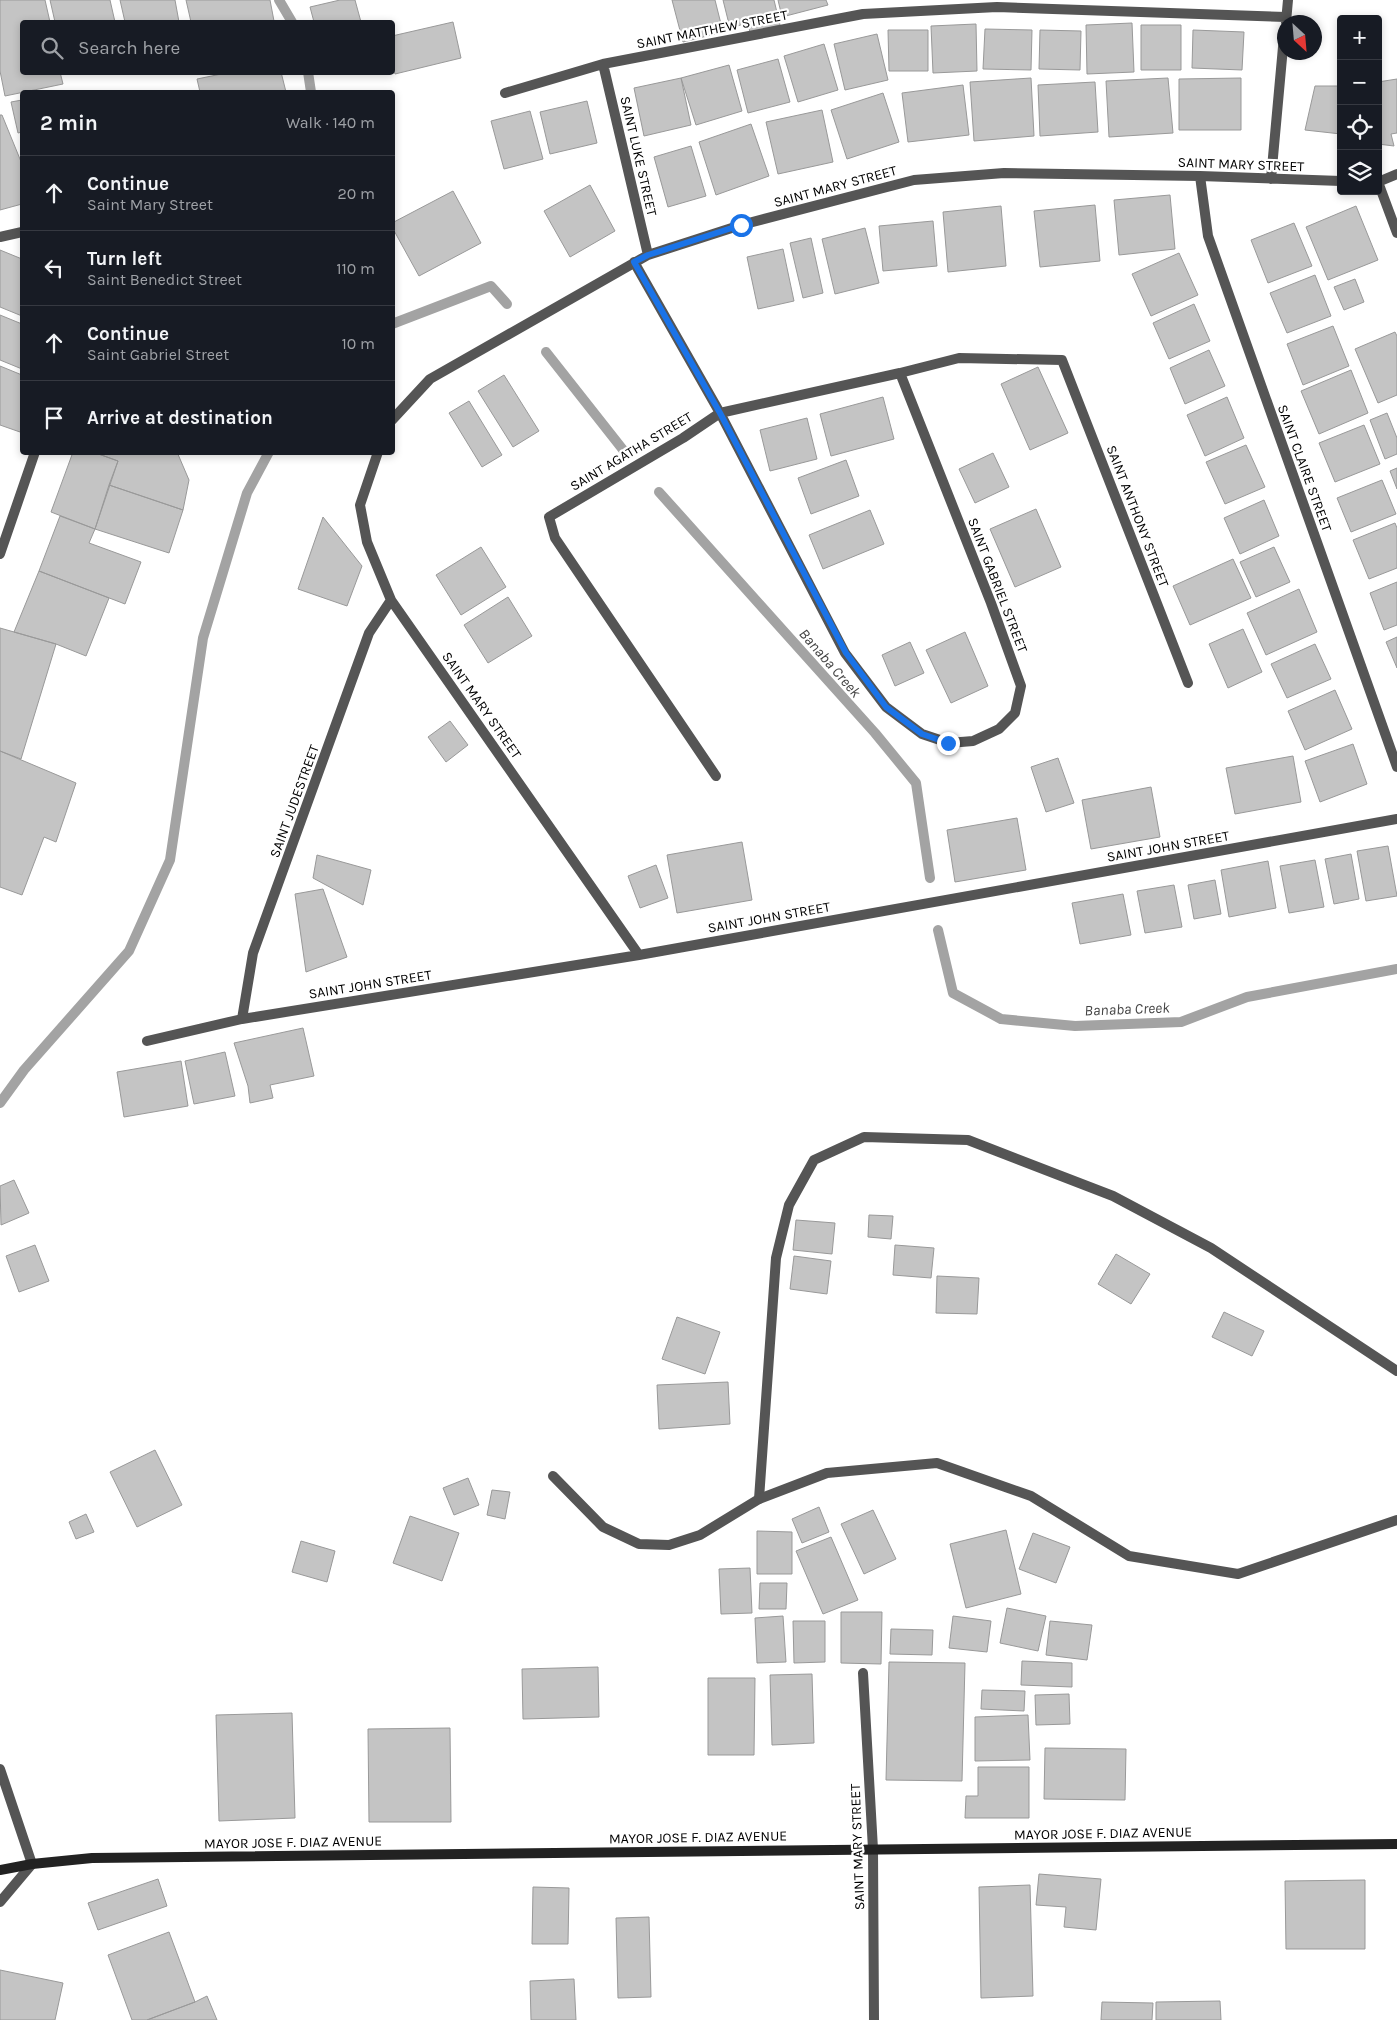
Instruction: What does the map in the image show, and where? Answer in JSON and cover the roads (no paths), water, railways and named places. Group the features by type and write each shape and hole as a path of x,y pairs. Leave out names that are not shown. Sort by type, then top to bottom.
{"main road":[{"name":"MAYOR JOSE F. DIAZ AVENUE","path":"0,1870 32,1864 92,1858 1397,1844"}],"street":[{"path":"1286,15 1288,0"},
{"name":"SAINT MATTHEW STREET","path":"505,93 603,64 863,14 997,7 1277,20"},
{"path":"1271,179 1282,60"},
{"name":"SAINT LUKE STREET","path":"603,64 648,255"},
{"name":"SAINT MARY STREET","path":"395,417 430,379 648,255 741,225 914,180 1004,173 1200,176 1337,181"},
{"path":"1382,180 1397,174"},
{"name":"SAINT CLAIRE STREET","path":"1200,176 1208,236 1397,766"},
{"path":"1382,193 1397,234"},
{"path":"0,237 20,232"},
{"name":"SAINT GABRIEL STREET","path":"634,262 720,413 846,653 886,707 922,734 948,743 973,741 999,730 1015,713 1021,686 991,603 900,373"},
{"name":"SAINT AGATHA STREET","path":"716,776 555,538 549,517 683,438 720,413 959,358 1062,360"},
{"name":"SAINT ANTHONY STREET","path":"1062,360 1188,683"},
{"path":"0,554 35,455"},
{"name":"SAINT MARY STREET","path":"377,455 360,505 367,542 392,600 639,955"},
{"name":"SAINT JUDESTREET","path":"242,1019 256,944 369,633 392,600"},
{"name":"SAINT JOHN STREET","path":"147,1041 242,1019 639,955 1397,819"},
{"path":"759,1499 776,1258 789,1205 814,1160 864,1137 968,1140 1113,1196 1211,1248 1397,1371"},
{"path":"553,1476 603,1527 639,1544 669,1545 700,1535 759,1499 827,1474 937,1463 1031,1496 1129,1556 1238,1574 1397,1520"},
{"name":"SAINT MARY STREET","path":"863,1673 873,1849 874,2020"},
{"path":"0,1769 32,1864 0,1902"}],"waterway":[{"name":"Banaba Creek","path":"279,0 291,20"},
{"name":"Banaba Creek","path":"308,75 311,90"},
{"name":"Banaba Creek","path":"395,323 491,286 507,304"},
{"name":"Banaba Creek","path":"546,352 624,451"},
{"path":"0,1103 24,1070 129,951 170,860 203,638 247,493 267,455"},
{"name":"Banaba Creek","path":"659,492 875,733 916,783 930,878"},
{"name":"Banaba Creek","path":"938,930 953,993 1001,1019 1075,1026 1181,1022 1247,997 1397,969"}]}
